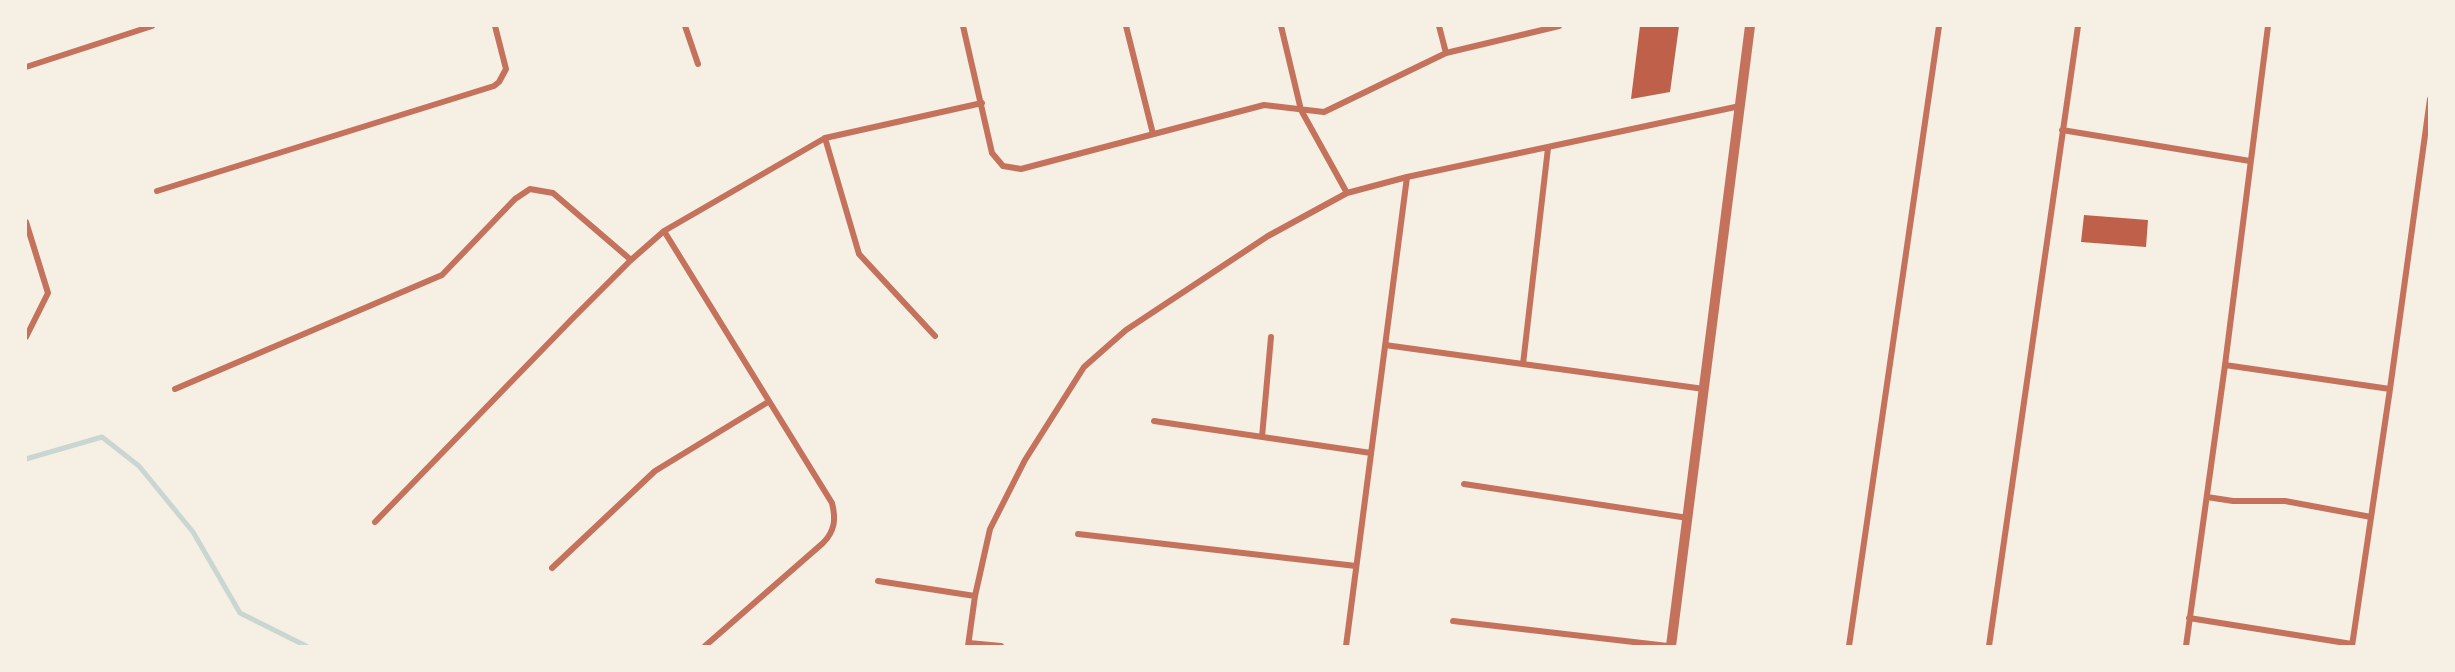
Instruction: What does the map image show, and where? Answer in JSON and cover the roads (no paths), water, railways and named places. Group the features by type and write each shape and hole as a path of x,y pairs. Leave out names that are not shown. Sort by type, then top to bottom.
{"street":[{"path":"26,67 152,26"},
{"path":"157,191 494,86 500,82 506,69 495,26"},
{"path":"685,26 698,64"},
{"path":"963,26 992,153 1004,166 1021,169 1264,105 1324,112 1446,53 1559,26"},
{"path":"1126,26 1154,134"},
{"path":"1281,26 1301,110 1347,193"},
{"path":"1439,26 1446,53"},
{"path":"1453,621 1669,646 1688,518 1750,26"},
{"path":"1849,646 1939,26"},
{"path":"1989,646 2078,26"},
{"path":"2186,646 2225,365 2268,26"},
{"path":"2189,618 2352,645 2430,99"},
{"path":"375,522 631,260 664,231 825,138 982,103"},
{"path":"1001,646 968,645 975,596 990,529 1025,460 1084,367 1126,330 1268,236 1347,193 1407,177 1740,106"},
{"path":"2062,130 2250,161"},
{"path":"825,138 859,254 935,336"},
{"path":"1523,364 1548,148"},
{"path":"1346,646 1407,177"},
{"path":"175,389 442,275 515,199 530,189 553,193 631,260"},
{"path":"26,222 48,293 26,337"},
{"path":"664,231 832,503 835,515 834,527 823,543 705,646"},
{"path":"1262,437 1271,337"},
{"path":"1385,345 1704,389"},
{"path":"2225,365 2390,389"},
{"path":"552,568 655,471 768,402"},
{"path":"1154,421 1371,453"},
{"path":"1464,484 1688,518"},
{"path":"2206,497 2233,501 2285,501 2371,517"},
{"path":"1078,534 1356,566"},
{"path":"878,581 975,596"}],"waterway":[{"path":"26,459 102,437 139,466 193,532 240,613 306,646"}]}
